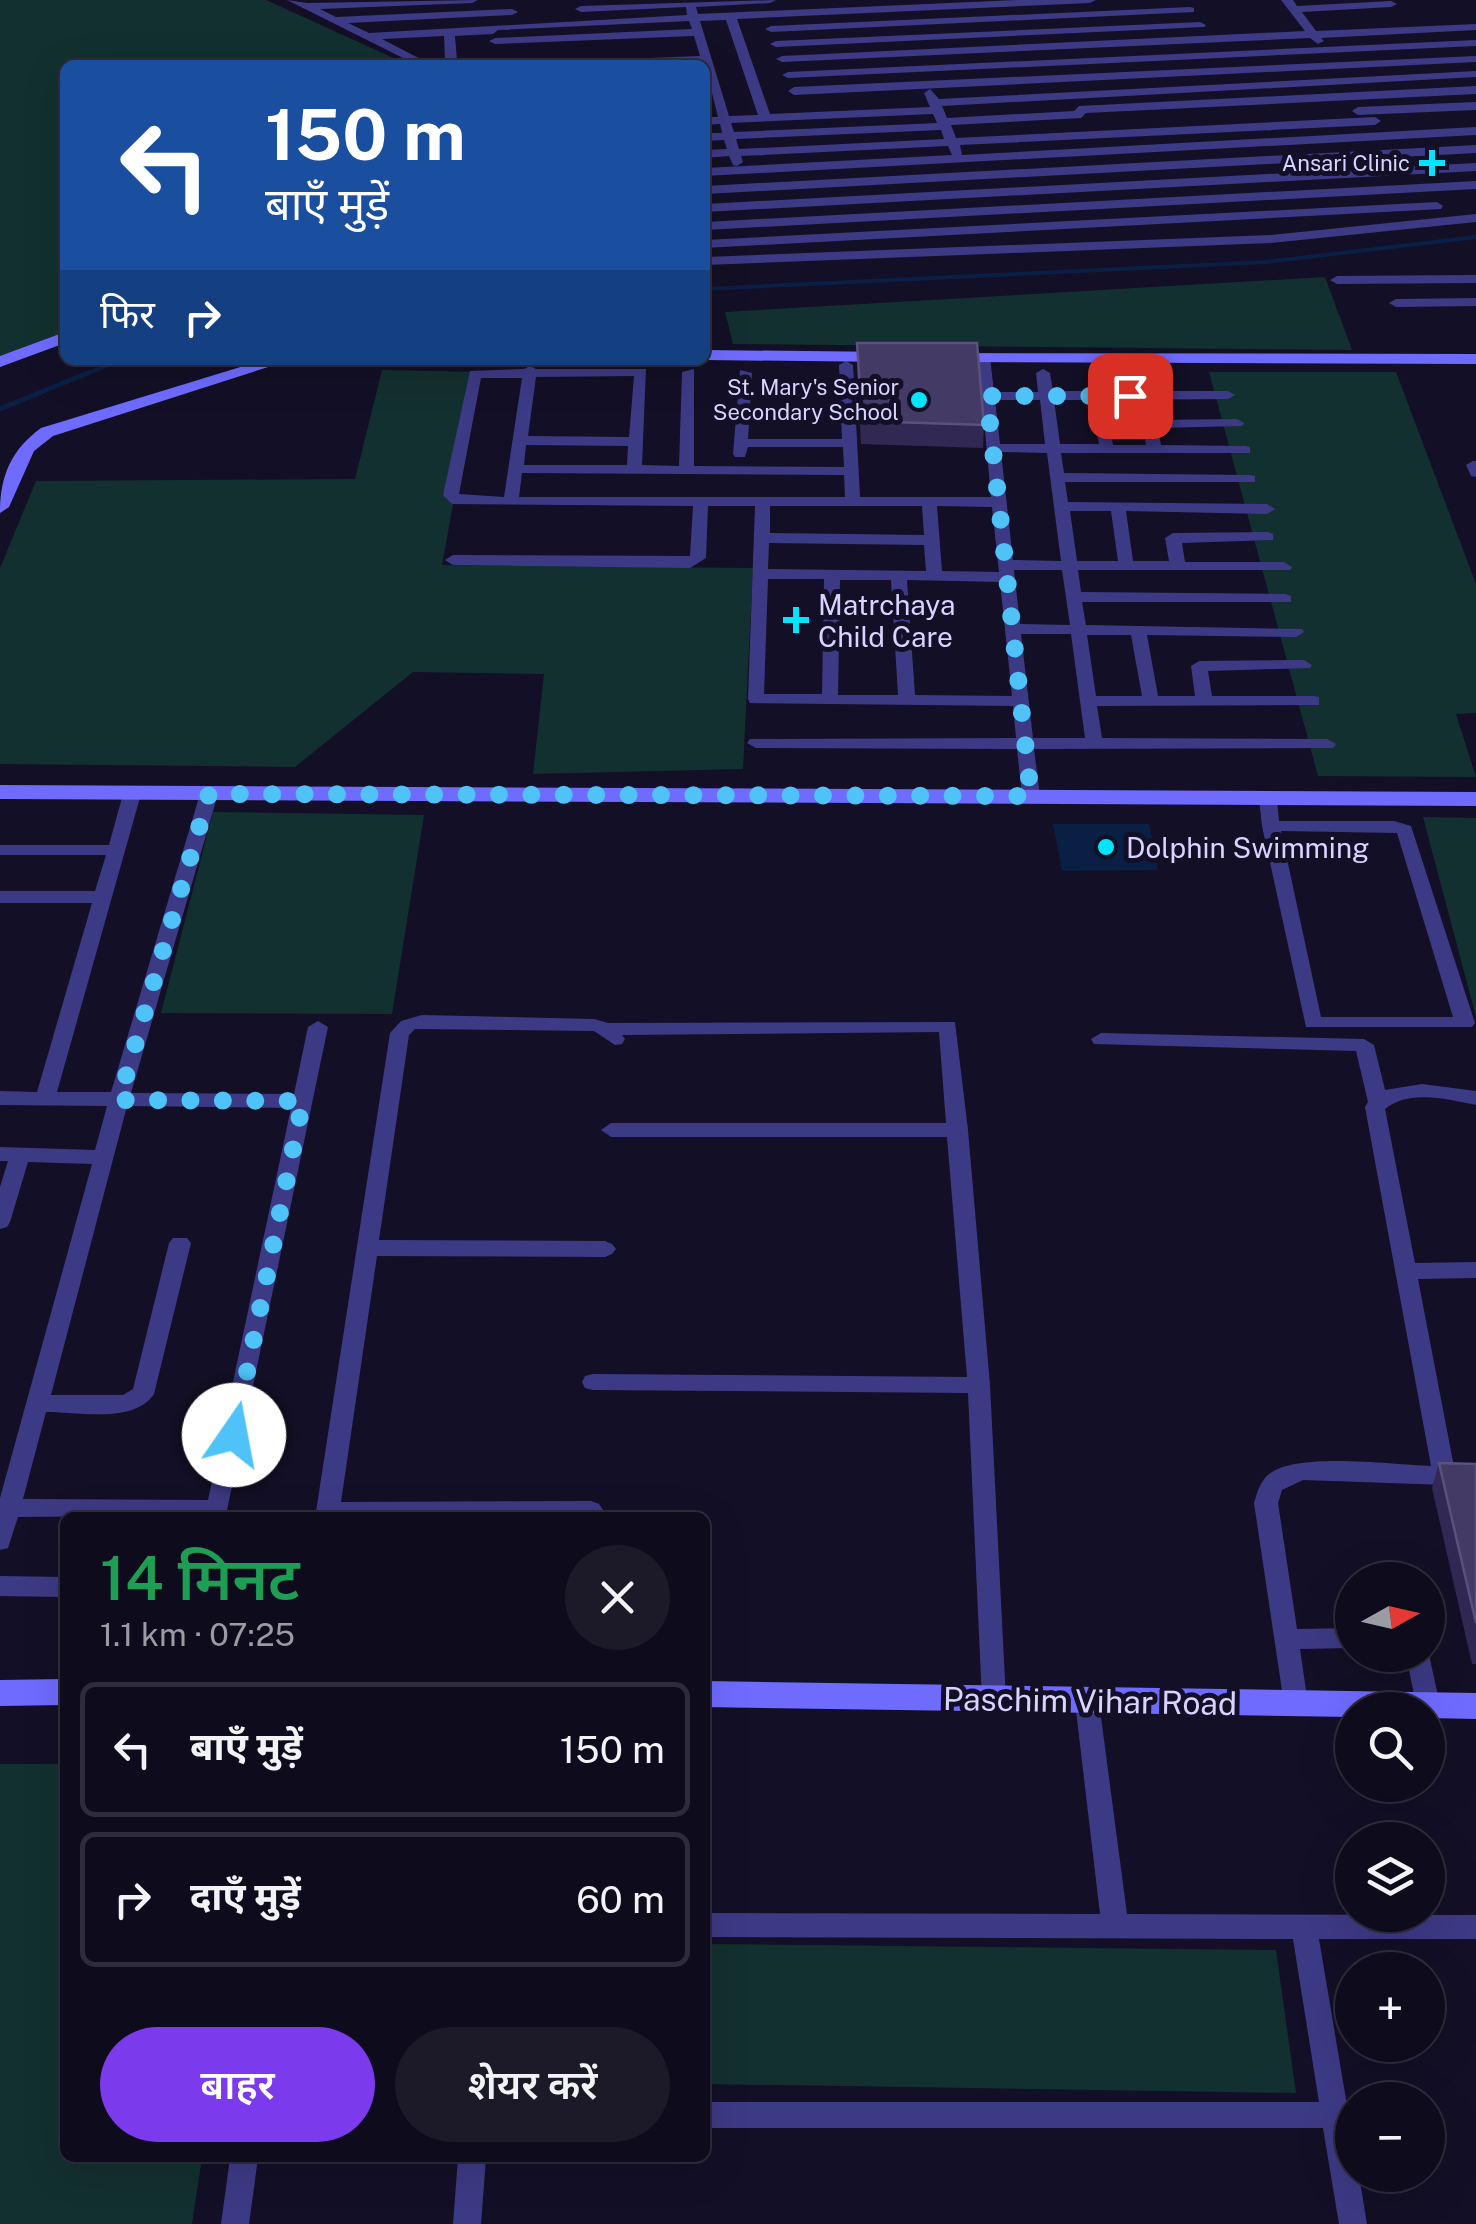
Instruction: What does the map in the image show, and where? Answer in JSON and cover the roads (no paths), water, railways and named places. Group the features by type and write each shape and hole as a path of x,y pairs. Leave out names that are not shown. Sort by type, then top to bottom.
{"street":[{"path":"293,0 416,60"},
{"path":"306,6 472,0"},
{"path":"367,36 693,13 770,0"},
{"path":"334,20 493,28 693,13 766,15 1090,0"},
{"path":"1290,4 1391,1 1414,30"},
{"path":"1022,2 1084,120 1127,132 1476,106"},
{"path":"1290,4 1448,221"},
{"path":"771,29 1031,18 1187,5 1210,40"},
{"path":"892,9 1005,253"},
{"path":"693,13 705,60"},
{"path":"766,15 803,116"},
{"path":"730,16 765,118"},
{"path":"1304,22 1404,19"},
{"path":"776,44 1200,25"},
{"path":"782,59 1476,27"},
{"path":"450,33 451,60"},
{"path":"788,75 1476,42"},
{"path":"710,137 936,106 1062,78 1476,59"},
{"path":"710,121 1071,95 1476,74"},
{"path":"710,88 712,104 724,120 766,260"},
{"path":"710,154 952,142 1084,120 1357,95 1476,90"},
{"path":"796,96 1084,120 1372,115"},
{"path":"1127,132 1176,219"},
{"path":"710,172 1476,132"},
{"path":"710,190 1476,148"},
{"path":"710,208 1476,167"},
{"path":"710,226 1476,185"},
{"path":"710,244 1437,206"},
{"path":"710,261 1005,253 1271,239 1476,218"},
{"path":"1337,280 1476,280"},
{"path":"1396,303 1476,302"},
{"path":"0,362 60,339"},
{"path":"710,356 1476,359"},
{"path":"983,357 1031,796"},
{"path":"0,507 26,448 47,432 265,365"},
{"path":"846,365 853,502"},
{"path":"511,500 530,370"},
{"path":"634,470 641,372 530,370 475,374 451,495 457,500 999,502"},
{"path":"686,470 689,372"},
{"path":"739,471 745,373"},
{"path":"1042,373 1094,743"},
{"path":"987,396 1228,395"},
{"path":"1098,396 1107,448"},
{"path":"1154,449 1150,424 1237,423"},
{"path":"520,440 636,442"},
{"path":"740,442 850,443"},
{"path":"993,448 1245,450"},
{"path":"515,469 851,472"},
{"path":"1057,477 1250,479"},
{"path":"453,560 690,563 698,558 701,501"},
{"path":"763,501 756,699 1021,701"},
{"path":"929,502 934,576"},
{"path":"1061,506 1267,508"},
{"path":"1118,506 1126,566"},
{"path":"1178,566 1173,538 1268,537"},
{"path":"762,538 932,540"},
{"path":"762,574 934,576 1069,565 1284,568"},
{"path":"830,699 832,575"},
{"path":"899,576 906,700"},
{"path":"1074,597 1285,599"},
{"path":"1013,629 1296,632"},
{"path":"1138,630 1152,701"},
{"path":"1204,701 1199,666 1304,665"},
{"path":"1088,701 1313,701"},
{"path":"756,742 1327,744"},
{"path":"0,792 1476,799"},
{"path":"45,1099 132,794"},
{"path":"0,1540 4,1508 209,794"},
{"path":"1268,799 1270,826 1313,1023 1465,1024 1405,830 1394,826 1270,826"},
{"path":"0,850 116,850"},
{"path":"0,897 102,897"},
{"path":"327,1512 400,1033 408,1024 518,1023 612,1035 948,1026 978,1385 994,1700"},
{"path":"4,1508 218,1509 318,1026"},
{"path":"1101,1039 1364,1045 1378,1102 1375,1112 1444,1476"},
{"path":"1378,1102 1386,1095 1402,1092 1476,1098"},
{"path":"0,1098 303,1101"},
{"path":"611,1130 958,1130"},
{"path":"0,1222 10,1154 104,1157"},
{"path":"37,1403 126,1404 143,1394 180,1243"},
{"path":"369,1248 605,1249"},
{"path":"1404,1271 1476,1270"},
{"path":"593,1382 978,1385"},
{"path":"1296,1704 1266,1503 1269,1487 1280,1476 1303,1471 1476,1477"},
{"path":"459,1512 591,1510"},
{"path":"0,1586 60,1587"},
{"path":"1286,1639 1335,1638"},
{"path":"0,1693 60,1692"},
{"name":"Paschim Vihar Road","path":"710,1694 1335,1704"},
{"path":"1088,1702 1114,1926"},
{"name":"Paschim Vihar Road","path":"1445,1705 1476,1706"},
{"path":"710,1925 1476,1927"},
{"path":"1304,1927 1353,2224"},
{"path":"710,2115 1333,2115"},
{"path":"235,2224 243,2162"},
{"path":"467,2224 472,2162"}],"water":[{"name":"Dolphin Swimming","path":"1053,824 1149,824 1158,870 1062,871"}],"waterway":[{"path":"710,289 1266,262 1476,237"},
{"path":"84,375 109,365"},
{"path":"0,409 90,372"}],"place":[{"name":"Ansari Clinic","path":"1432,163"},
{"name":"St. Mary's Senior Secondary School","path":"919,400"},
{"name":"Matrchaya Child Care","path":"796,620"},
{"name":"Dolphin Swimming","path":"1106,847"}]}
